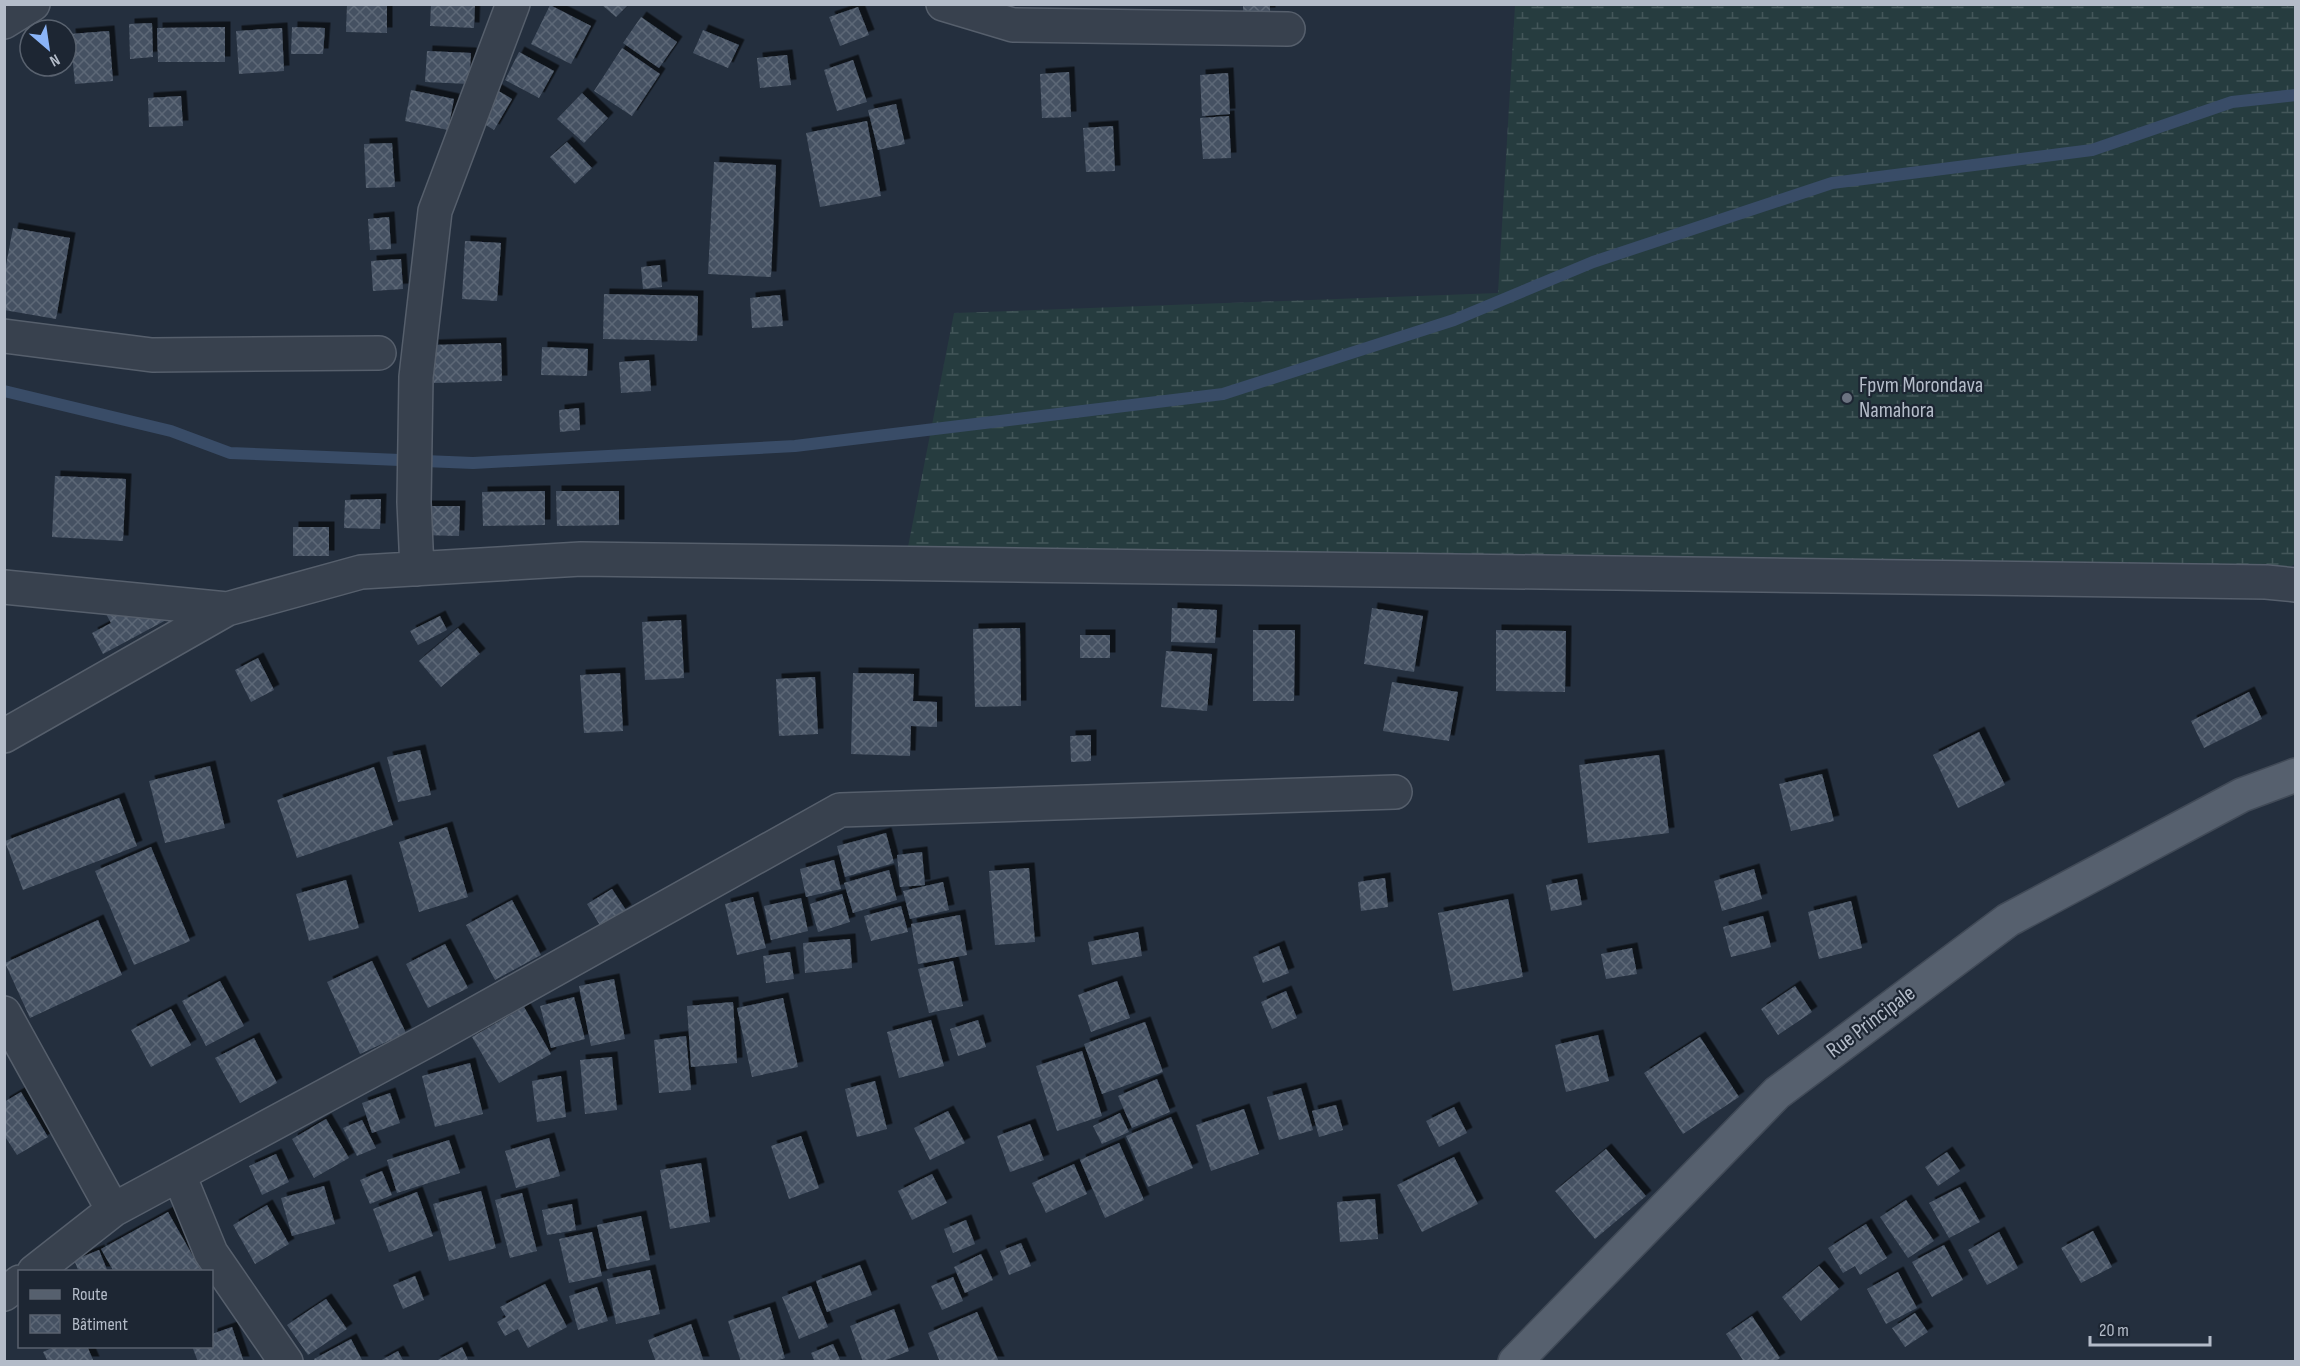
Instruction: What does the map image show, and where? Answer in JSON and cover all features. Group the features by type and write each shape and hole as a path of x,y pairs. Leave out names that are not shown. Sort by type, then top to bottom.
{"main road":[{"name":"Rue Principale","path":"1515,1362 1777,1093 1980,940 2008,920 2242,795 2295,775"}],"street":[{"path":"4,22 33,4"},
{"path":"417,569 414,502 416,377 435,211 513,4"},
{"path":"943,4 1013,25 1288,29"},
{"path":"4,336 152,355 379,353"},
{"path":"4,735 227,609 362,572 581,559 2230,582 2295,585"},
{"path":"4,586 227,609"},
{"path":"37,1270 113,1210 432,1038 840,810 1395,792"},
{"path":"4,1013 113,1210"},
{"path":"179,1175 211,1253 286,1362"},
{"path":"4,1294 18,1284"}],"green space":[{"path":"1515,5 2295,5 2295,564 2266,582 905,562 954,313 1498,293"}],"building":[{"path":"347,4 387,4 387,33 346,32"},
{"path":"431,4 475,4 474,28 430,26"},
{"path":"1243,4 1270,4 1270,13 1243,14"},
{"path":"550,5 591,26 571,64 531,44"},
{"path":"602,5 628,5 616,17"},
{"path":"858,7 869,35 840,46 829,17"},
{"path":"641,17 677,42 659,68 623,43"},
{"path":"152,23 153,57 130,59 129,24"},
{"path":"225,27 225,62 158,62 157,28"},
{"path":"292,27 325,28 323,54 291,54"},
{"path":"282,28 284,71 239,74 236,31"},
{"path":"703,30 739,45 728,68 693,53"},
{"path":"109,31 113,81 75,84 74,78 78,78 78,33"},
{"path":"622,48 660,74 632,116 594,91"},
{"path":"427,51 471,53 469,84 425,82"},
{"path":"519,52 554,71 539,98 505,80"},
{"path":"787,55 791,85 760,88 757,58"},
{"path":"853,60 867,102 837,111 824,70"},
{"path":"1069,72 1071,117 1042,118 1040,74"},
{"path":"1228,73 1230,114 1202,116 1200,75"},
{"path":"495,89 512,99 494,130 476,119"},
{"path":"411,90 454,99 448,130 405,121"},
{"path":"582,93 608,118 584,143 557,119"},
{"path":"181,96 183,126 149,127 148,98"},
{"path":"896,104 905,144 878,150 868,110"},
{"path":"1229,116 1231,158 1203,159 1200,118"},
{"path":"867,121 881,196 820,207 806,133"},
{"path":"1113,126 1115,171 1086,172 1083,128"},
{"path":"567,142 592,168 575,184 550,157"},
{"path":"392,143 395,187 366,188 364,144"},
{"path":"714,162 776,165 771,277 708,274"},
{"path":"389,217 391,249 370,250 368,219"},
{"path":"13,228 70,238 56,319 4,310 4,276"},
{"path":"465,241 501,243 497,301 462,299"},
{"path":"401,259 403,289 373,291 371,261"},
{"path":"660,265 662,287 643,289 641,267"},
{"path":"604,294 698,296 697,341 603,339"},
{"path":"780,295 783,326 752,328 750,298"},
{"path":"501,343 502,381 434,383 433,345"},
{"path":"542,347 588,349 587,376 541,375"},
{"path":"649,360 651,391 621,393 619,362"},
{"path":"579,408 580,430 560,432 559,410"},
{"path":"55,476 126,479 123,541 52,537"},
{"path":"545,491 545,525 483,526 482,492"},
{"path":"556,491 619,491 619,525 557,526"},
{"path":"381,499 380,529 344,528 345,500"},
{"path":"424,506 460,506 459,536 423,535"},
{"path":"293,527 329,527 329,556 293,556"},
{"path":"100,603 168,619 103,654 92,633 111,623"},
{"path":"1172,608 1217,610 1215,643 1171,642"},
{"path":"1372,608 1423,616 1414,672 1364,664"},
{"path":"440,616 447,630 418,645 410,631"},
{"path":"681,620 684,678 645,680 642,622"},
{"path":"458,628 480,654 441,687 419,661"},
{"path":"1020,628 1021,706 975,707 973,629"},
{"path":"1253,630 1295,630 1294,701 1253,701"},
{"path":"1496,630 1566,631 1565,692 1496,691"},
{"path":"1080,635 1110,635 1110,658 1080,658"},
{"path":"1166,651 1212,654 1207,711 1161,707"},
{"path":"258,658 274,690 251,702 235,670"},
{"path":"620,673 623,731 584,733 580,675"},
{"path":"853,673 914,674 913,701 937,702 937,727 911,726 910,756 851,754"},
{"path":"815,677 818,734 779,736 776,679"},
{"path":"1392,682 1458,692 1449,741 1383,731"},
{"path":"2249,692 2262,719 2204,748 2191,721"},
{"path":"1979,732 2005,785 1958,808 1933,755"},
{"path":"1091,735 1091,761 1071,762 1070,736"},
{"path":"420,750 431,795 398,802 387,757"},
{"path":"1659,755 1669,833 1588,843 1579,765"},
{"path":"210,766 225,828 165,843 149,781"},
{"path":"374,767 393,825 297,858 277,800"},
{"path":"1822,774 1834,821 1791,831 1779,784"},
{"path":"119,798 137,846 23,890 5,841"},
{"path":"447,827 468,897 419,912 399,842"},
{"path":"886,833 894,863 845,877 837,846"},
{"path":"151,847 190,941 134,965 95,871"},
{"path":"922,852 925,885 900,887 897,855"},
{"path":"834,860 841,889 806,897 800,869"},
{"path":"1029,868 1035,942 995,945 989,871"},
{"path":"1754,869 1762,899 1722,911 1714,881"},
{"path":"889,870 897,900 853,913 844,883"},
{"path":"1385,878 1388,907 1361,911 1358,882"},
{"path":"1577,879 1582,905 1551,911 1546,885"},
{"path":"346,880 359,928 309,941 296,894"},
{"path":"943,882 949,910 910,919 903,891"},
{"path":"612,889 626,910 601,927 587,904"},
{"path":"842,894 850,922 818,932 810,904"},
{"path":"753,897 766,948 737,955 725,904"},
{"path":"801,898 808,931 771,940 764,906"},
{"path":"1508,899 1523,977 1453,991 1438,913"},
{"path":"512,900 541,955 495,980 466,925"},
{"path":"1851,901 1862,948 1819,959 1808,912"},
{"path":"901,906 908,932 871,941 864,916"},
{"path":"960,915 967,955 918,964 911,924"},
{"path":"1763,916 1771,947 1731,957 1723,927"},
{"path":"98,920 122,975 30,1018 5,963"},
{"path":"1138,932 1142,956 1092,965 1088,942"},
{"path":"850,939 852,968 805,973 803,943"},
{"path":"445,944 468,988 428,1008 406,964"},
{"path":"1279,946 1289,973 1263,983 1253,957"},
{"path":"1632,948 1637,974 1606,979 1601,954"},
{"path":"790,952 794,979 766,983 763,956"},
{"path":"372,961 406,1033 360,1054 327,982"},
{"path":"953,961 963,1006 929,1013 918,969"},
{"path":"614,979 625,1039 591,1046 579,986"},
{"path":"220,981 244,1026 206,1046 182,1001"},
{"path":"1117,981 1130,1018 1091,1032 1078,995"},
{"path":"1795,986 1812,1012 1778,1035 1761,1009"},
{"path":"1286,991 1297,1018 1272,1029 1261,1002"},
{"path":"574,997 585,1039 551,1048 540,1006"},
{"path":"783,998 798,1067 752,1077 737,1008"},
{"path":"733,1002 737,1063 691,1067 687,1006"},
{"path":"524,1007 551,1054 499,1083 472,1037"},
{"path":"171,1009 191,1045 151,1067 131,1030"},
{"path":"931,1020 944,1066 899,1078 887,1032"},
{"path":"978,1020 986,1047 958,1056 950,1029"},
{"path":"1145,1022 1163,1072 1102,1094 1084,1044"},
{"path":"1598,1035 1609,1081 1566,1092 1555,1045"},
{"path":"686,1036 691,1090 659,1093 654,1040"},
{"path":"1700,1037 1739,1097 1683,1134 1644,1073"},
{"path":"254,1038 277,1083 240,1103 215,1058"},
{"path":"1082,1051 1102,1116 1057,1131 1036,1066"},
{"path":"612,1057 617,1110 585,1114 580,1060"},
{"path":"470,1063 483,1114 435,1127 422,1076"},
{"path":"561,1076 566,1117 537,1122 532,1081"},
{"path":"1157,1079 1170,1112 1132,1128 1118,1096"},
{"path":"875,1081 887,1129 857,1137 845,1089"},
{"path":"1301,1088 1313,1130 1279,1140 1267,1097"},
{"path":"21,1092 48,1137 17,1155 4,1135 4,1102"},
{"path":"390,1093 400,1123 372,1133 362,1103"},
{"path":"1336,1105 1343,1130 1319,1137 1312,1111"},
{"path":"1454,1107 1467,1133 1439,1147 1426,1121"},
{"path":"1244,1109 1259,1154 1211,1171 1196,1125"},
{"path":"948,1111 965,1143 930,1160 914,1128"},
{"path":"1120,1113 1129,1132 1102,1144 1093,1126"},
{"path":"1171,1117 1193,1168 1148,1187 1126,1136"},
{"path":"326,1119 349,1158 314,1178 292,1139"},
{"path":"362,1120 376,1148 357,1156 343,1128"},
{"path":"1030,1124 1044,1160 1010,1172 997,1136"},
{"path":"801,1136 819,1188 789,1199 771,1146"},
{"path":"549,1138 560,1176 516,1188 505,1151"},
{"path":"449,1140 460,1173 397,1193 387,1160"},
{"path":"1119,1143 1144,1200 1105,1218 1080,1160"},
{"path":"1606,1149 1646,1196 1595,1239 1555,1191"},
{"path":"1947,1152 1960,1171 1938,1186 1925,1167"},
{"path":"276,1154 289,1182 262,1195 249,1166"},
{"path":"1454,1157 1478,1204 1422,1232 1397,1185"},
{"path":"701,1163 710,1222 670,1229 660,1170"},
{"path":"1074,1164 1087,1194 1046,1213 1032,1183"},
{"path":"382,1171 392,1195 370,1204 360,1180"},
{"path":"932,1174 947,1203 912,1220 898,1191"},
{"path":"324,1186 335,1224 292,1236 281,1198"},
{"path":"1960,1187 1980,1222 1949,1238 1929,1203"},
{"path":"481,1191 496,1248 449,1261 433,1204"},
{"path":"417,1192 433,1236 389,1252 373,1209"},
{"path":"522,1193 537,1251 510,1258 495,1200"},
{"path":"1375,1199 1378,1239 1340,1242 1337,1202"},
{"path":"1906,1200 1934,1241 1908,1258 1880,1217"},
{"path":"572,1204 576,1230 547,1235 542,1210"},
{"path":"267,1205 289,1244 255,1264 233,1225"},
{"path":"168,1212 201,1270 113,1270 101,1249"},
{"path":"641,1216 650,1260 607,1269 597,1225"},
{"path":"966,1220 975,1244 953,1253 944,1229"},
{"path":"1866,1224 1887,1258 1860,1275 1855,1266 1843,1273 1828,1248"},
{"path":"2093,1231 2112,1267 2081,1283 2061,1248"},
{"path":"592,1232 602,1276 569,1283 559,1239"},
{"path":"1999,1232 2018,1268 1987,1285 1968,1250"},
{"path":"1021,1243 1031,1266 1009,1275 1000,1251"},
{"path":"1944,1245 1963,1280 1932,1297 1912,1262"},
{"path":"99,1250 107,1270 78,1270 74,1260"},
{"path":"981,1254 993,1280 965,1293 954,1267"},
{"path":"860,1265 872,1295 827,1312 816,1281"},
{"path":"1819,1266 1839,1289 1801,1321 1782,1297"},
{"path":"650,1270 660,1314 616,1324 607,1279"},
{"path":"1898,1272 1917,1308 1886,1324 1867,1289"},
{"path":"415,1276 424,1300 403,1309 393,1285"},
{"path":"953,1277 963,1301 942,1310 931,1286"},
{"path":"545,1284 567,1327 528,1348 518,1329 505,1336 497,1322 506,1317 500,1307"},
{"path":"811,1286 828,1327 799,1339 782,1297"},
{"path":"597,1287 608,1321 578,1330 569,1296"},
{"path":"326,1299 347,1329 308,1355 287,1325"},
{"path":"770,1307 785,1358 773,1362 741,1362 728,1321"},
{"path":"894,1309 909,1351 881,1362 863,1362 850,1326"},
{"path":"977,1312 999,1362 940,1362 928,1333"},
{"path":"1915,1313 1928,1332 1905,1347 1892,1328"},
{"path":"1752,1316 1780,1358 1774,1362 1744,1362 1726,1334"},
{"path":"691,1324 704,1362 656,1362 648,1340"},
{"path":"232,1327 244,1362 198,1362 193,1348 213,1348 213,1334"},
{"path":"351,1339 363,1362 315,1362 314,1359"},
{"path":"833,1344 841,1362 815,1362 811,1353"},
{"path":"462,1347 469,1362 434,1362"},
{"path":"52,1348 88,1348 94,1362 48,1362 43,1352"},
{"path":"398,1351 404,1362 378,1362"}],"waterway":[{"path":"4,391 171,431 230,453 473,463 795,446 1223,394 1454,320 1593,262 1832,183 2092,150 2232,102 2296,95"}],"place":[{"name":"Fpvm Morondava Namahora","path":"1847,398"}]}
